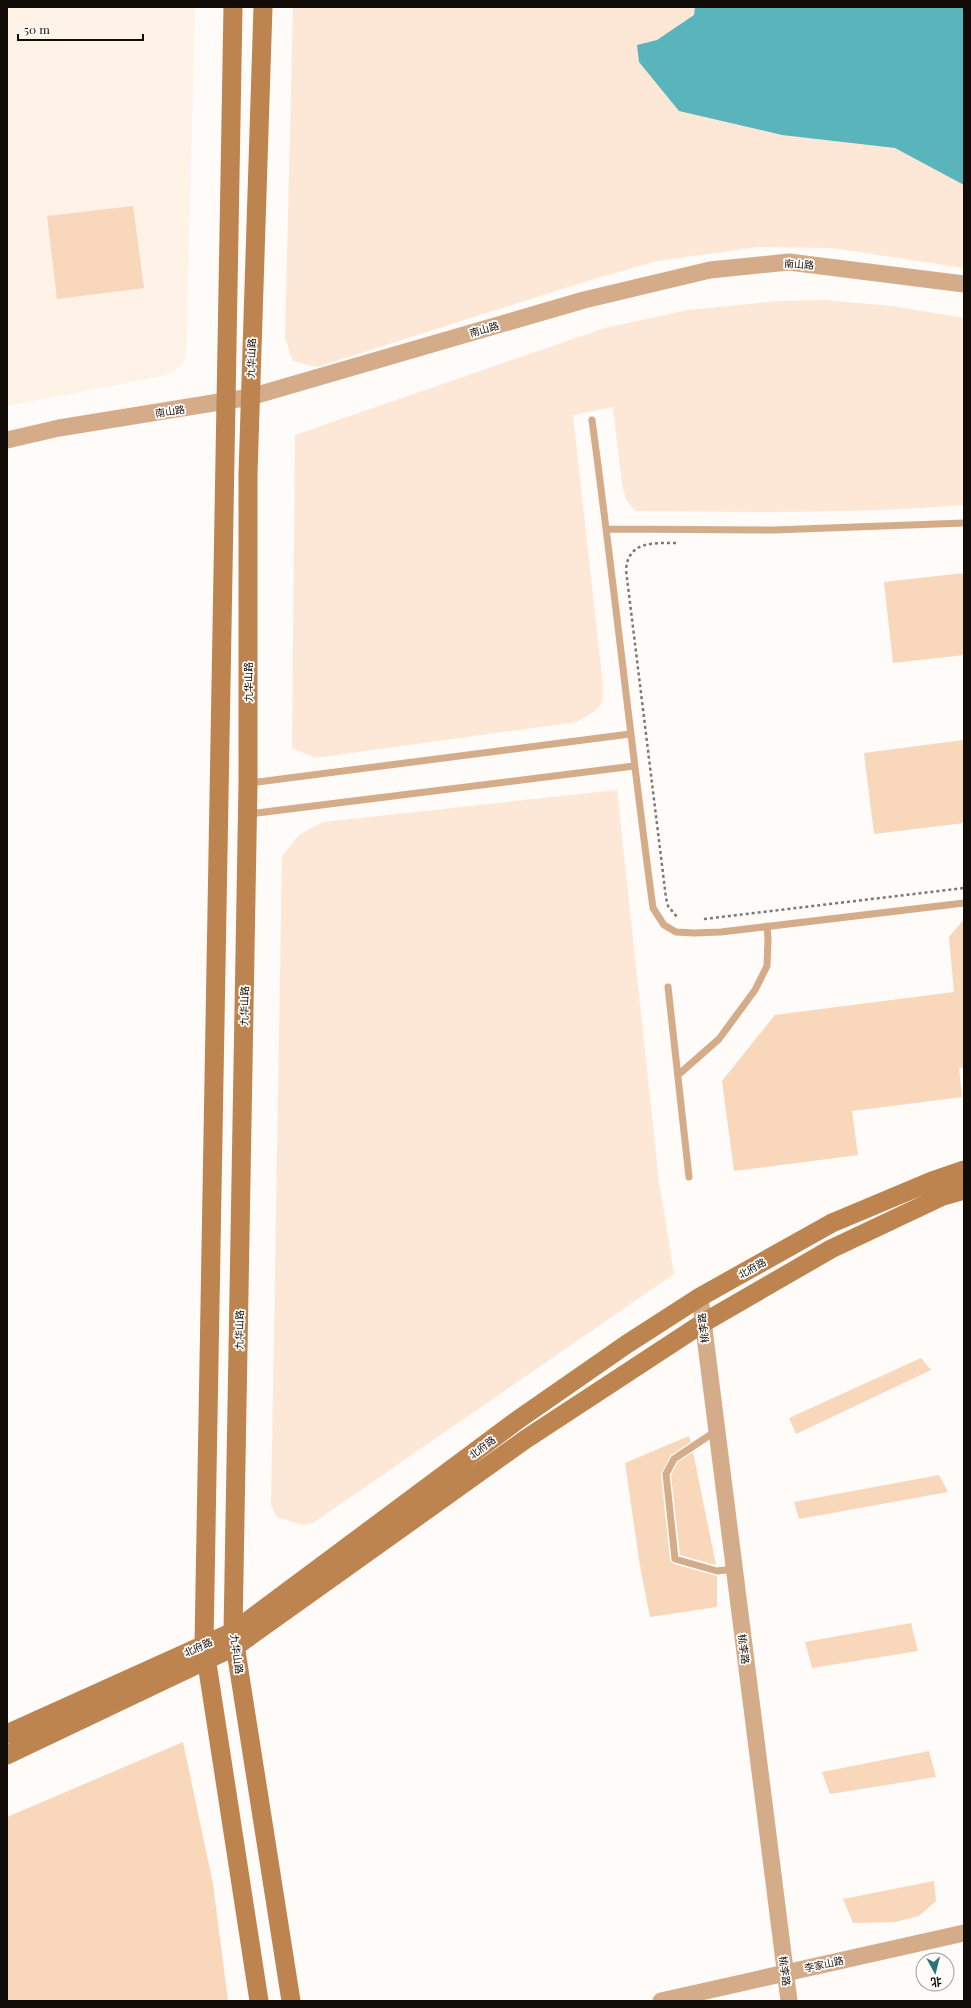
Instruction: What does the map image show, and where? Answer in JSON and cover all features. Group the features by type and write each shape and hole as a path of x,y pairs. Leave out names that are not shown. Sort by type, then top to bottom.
{"main road":[{"path":"233,7 224,402 205,1652 259,2001"},
{"name":"九华山路","path":"263,7 248,474 248,783 235,1639 291,2001"},
{"name":"北府路","path":"235,1639 519,1419 627,1344 700,1297 832,1223 932,1181 964,1170"},
{"name":"北府路","path":"7,1734 235,1639 526,1439 703,1323 831,1249 944,1196 964,1190"},
{"name":"北府路","path":"7,1755 205,1652"}],"street":[{"name":"南山路","path":"7,440 59,428 250,397 584,300 710,270 790,262 964,284"},
{"name":"桃李路","path":"700,1297 789,2001"},
{"name":"李家山路","path":"661,2001 964,1933"}],"lane":[{"path":"592,420 607,529 630,734 653,908 664,925 676,932 721,932 964,903"},
{"path":"607,529 774,530 964,523"},
{"path":"248,783 630,734"},
{"path":"247,814 634,766"},
{"path":"678,1075 720,1039 755,990 767,966 767,926"},
{"path":"668,987 689,1177"},
{"path":"716,1431 674,1459 666,1474 673,1546 675,1559 717,1571 734,1569"}],"path":[{"path":"678,543 647,543 640,547 629,558 626,570 666,898 671,911 681,919"},
{"path":"696,920 964,888"}],"shaded area":[{"path":"7,7 195,7 186,356 181,366 167,375 7,406"},
{"path":"293,7 964,7 964,268 832,248 758,247 657,261 584,282 317,367 293,361 285,338"},
{"path":"826,300 891,306 964,318 964,505 841,511 635,511 626,499 622,485 613,407 573,415 602,676 603,694 600,705 597,709 576,722 315,758 292,748 295,435 605,328 688,310 778,301"},
{"path":"617,790 659,1181 674,1274 313,1523 302,1525 277,1517 271,1505 282,856 299,835 323,822"}],"water":[{"path":"695,7 964,7 964,185 895,148 782,135 679,111 639,62 637,45 657,40 694,15"}],"building":[{"path":"133,206 144,288 57,299 47,216"},
{"path":"964,573 964,655 893,663 884,582"},
{"path":"964,740 964,823 874,834 864,753"},
{"path":"964,919 964,1068 959,1068 962,1097 852,1111 858,1155 734,1171 722,1081 775,1015 954,992 949,937"},
{"path":"921,1358 931,1370 796,1434 789,1418"},
{"path":"689,1436 691,1442 671,1455 661,1474 670,1560 674,1564 717,1576 717,1607 650,1617 640,1566 625,1463"},
{"path":"693,1452 716,1565 680,1555 671,1475 678,1462"},
{"path":"939,1475 948,1492 799,1519 794,1502"},
{"path":"911,1623 918,1651 812,1668 805,1642"},
{"path":"183,1742 213,1884 228,2001 7,2001 7,1817"},
{"path":"929,1751 936,1777 830,1794 822,1772"},
{"path":"934,1881 936,1901 919,1916 895,1922 853,1923 843,1899"}]}
